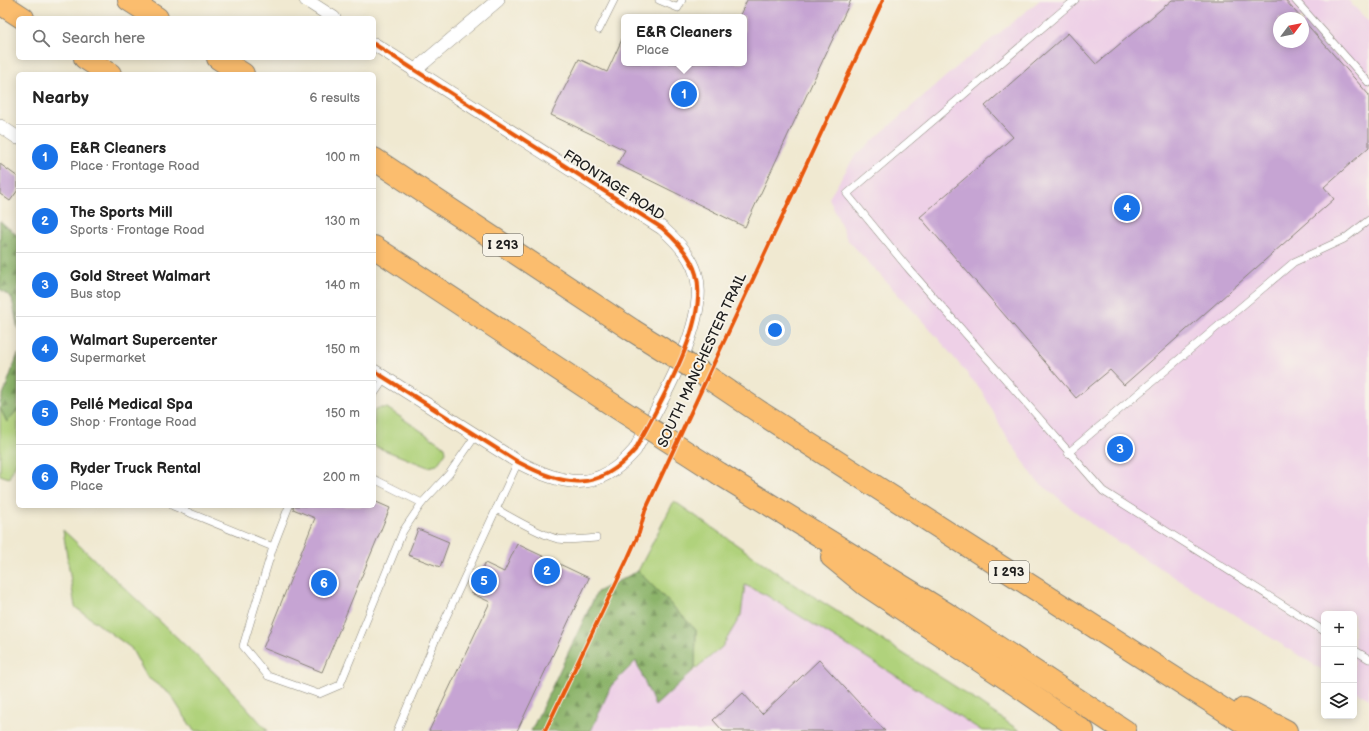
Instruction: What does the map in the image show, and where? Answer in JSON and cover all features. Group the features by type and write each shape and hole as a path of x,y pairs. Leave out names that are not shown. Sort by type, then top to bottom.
{"highway":[{"path":"129,0 154,16"},
{"path":"0,3 20,16"},
{"path":"88,60 107,72"},
{"path":"221,60 240,72"},
{"name":"I 293","path":"376,160 632,330 1257,731"},
{"path":"376,248 720,474 952,617 1125,731"},
{"path":"767,504 866,585 1083,731"},
{"path":"1134,652 1286,731"}],"street":[{"path":"414,71 498,0"},
{"path":"314,2 332,16"},
{"name":"FRONTAGE ROAD","path":"376,45 662,228 674,238 681,248 696,274 699,289 699,301 691,332 675,373 635,450 614,470 604,476 585,482 567,481 556,478 537,472 518,462 376,371"},
{"path":"0,126 16,137"}],"lane":[{"path":"599,30 614,0"},
{"path":"659,0 678,8 682,0"},
{"path":"1075,0 848,194 908,268 1068,453 1103,491 1321,629"},
{"path":"1295,0 1369,83"},
{"path":"1068,453 1294,262 1344,239 1369,220"},
{"path":"376,391 386,378"},
{"path":"288,508 273,548 243,646 268,676 319,694 340,685 403,531 422,503 449,474 476,435"},
{"path":"397,731 435,642 518,462"},
{"path":"376,480 422,503"},
{"path":"178,508 273,548"},
{"path":"496,509 546,535 570,540 596,538"},
{"path":"1357,652 1369,659"}],"shaded area":[{"path":"1040,0 1348,0 1369,22 1369,699 1357,692 1357,611 1321,611 1321,669 1096,528 1036,480 1005,434 983,393 937,337 847,239 829,198 855,156 952,71"},
{"path":"745,585 766,595 982,731 591,731 611,686 637,661 655,705 722,647 741,615"}],"green space":[{"path":"0,221 16,234 16,319 12,298 0,289"},
{"path":"16,359 16,411 7,422 0,408 0,403"},
{"path":"0,408 7,422 16,411 16,463 9,478 0,475"},
{"path":"387,408 445,447 446,452 437,465 428,467 376,447 376,409"},
{"path":"674,501 783,577 959,689 1020,731 982,731 766,595 745,585 741,615 722,647 695,669 696,630 638,571"},
{"path":"63,530 221,679 268,731 194,731 170,694 147,677 131,648 75,607"},
{"path":"638,571 696,630 695,669 655,706 636,661 611,686 591,731 531,731 597,592"}],"building":[{"path":"747,0 851,0 745,227 617,164 625,150 551,115 579,59 607,72 621,42 621,66 747,66 747,14 740,14"},
{"path":"1172,0 1285,0 1296,12 1273,12 1273,48 1309,48 1309,27 1369,95 1369,147 1324,187 1334,199 1124,385 1110,370 1076,398 920,217 1013,137 985,106 1068,33 1096,64"},
{"path":"0,164 16,176 16,193 10,201 0,194"},
{"path":"376,502 390,508 322,672 263,648 315,518 293,509 376,508"},
{"path":"418,529 449,542 440,567 408,555"},
{"path":"517,544 589,578 517,731 429,731 490,602 471,593 485,563 504,572"},
{"path":"819,660 885,731 723,731 713,720 743,693 762,714"}],"cycle path":[{"name":"SOUTH MANCHESTER TRAIL","path":"545,731 627,560 639,533 645,511 883,0"},
{"path":"376,45 662,228 678,243 691,261 696,274 698,294 695,316 689,340 668,389 635,450 621,464 607,474 593,479 580,482 565,480 550,476 518,462 376,372"}],"place":[{"name":"E&R Cleaners","path":"684,94"},
{"name":"Walmart Supercenter","path":"1127,208"},
{"name":"Gold Street Walmart","path":"1120,449"},
{"name":"The Sports Mill","path":"547,571"},
{"name":"Pellé Medical Spa","path":"484,581"},
{"name":"Ryder Truck Rental","path":"324,583"}]}
